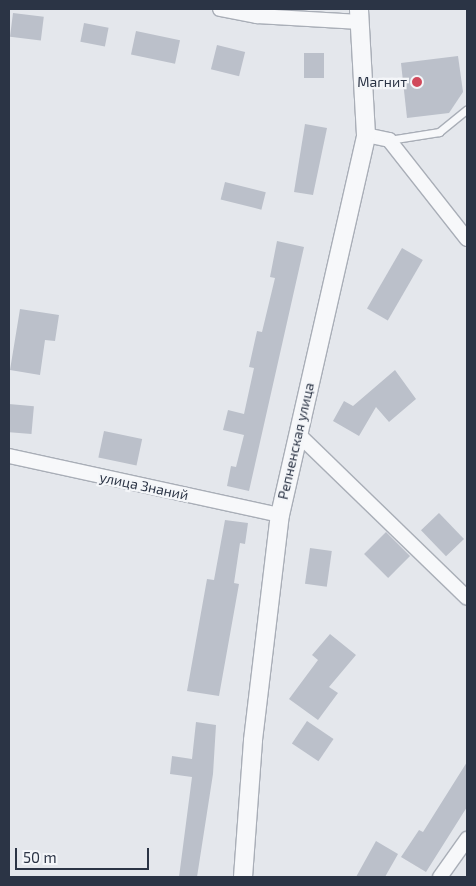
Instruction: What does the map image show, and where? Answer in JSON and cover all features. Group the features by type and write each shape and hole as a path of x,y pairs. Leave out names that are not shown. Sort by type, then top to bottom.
{"street":[{"path":"220,9 257,16 359,16"},
{"name":"Репненская улица","path":"243,877 253,740 280,515 366,135 359,16"},
{"path":"366,135 389,140 467,239"},
{"path":"298,434 467,598"},
{"name":"улица Знаний","path":"9,456 280,515"},
{"path":"440,877 467,839"}],"lane":[{"path":"389,140 439,132 467,109"}],"building":[{"path":"13,13 44,17 41,41 10,37"},
{"path":"84,23 109,28 105,46 80,42"},
{"path":"136,31 180,40 175,64 131,54"},
{"path":"217,45 245,52 239,76 211,69"},
{"path":"304,53 324,53 324,78 304,78"},
{"path":"458,56 463,92 449,113 407,118 401,63"},
{"path":"305,124 327,128 313,195 294,192"},
{"path":"225,182 266,192 261,210 221,199"},
{"path":"277,241 304,247 249,491 227,486 231,466 236,467 244,435 223,430 228,410 244,414 254,368 249,367 257,331 262,332 275,278 270,277"},
{"path":"402,248 423,260 388,321 367,309"},
{"path":"20,309 59,315 55,341 45,340 40,375 10,370"},
{"path":"395,370 416,399 389,422 376,407 359,436 333,421 344,401 353,406"},
{"path":"9,404 34,406 31,434 9,432"},
{"path":"104,431 142,439 137,466 98,457"},
{"path":"439,513 464,539 446,556 421,530"},
{"path":"225,520 248,523 245,544 240,543 234,583 239,584 219,696 187,691 207,579 214,580"},
{"path":"386,532 410,556 388,578 364,554"},
{"path":"310,548 332,551 327,587 305,584"},
{"path":"330,634 356,655 329,687 338,693 318,720 289,699 318,660 312,655"},
{"path":"307,721 334,739 318,761 292,743"},
{"path":"196,722 216,725 213,774 197,877 179,877 192,777 170,774 172,756 192,759"},
{"path":"467,762 467,807 426,872 401,857 419,830 423,832"},
{"path":"376,841 398,854 385,877 356,877"}],"place":[{"name":"Магнит","path":"417,82"}]}
